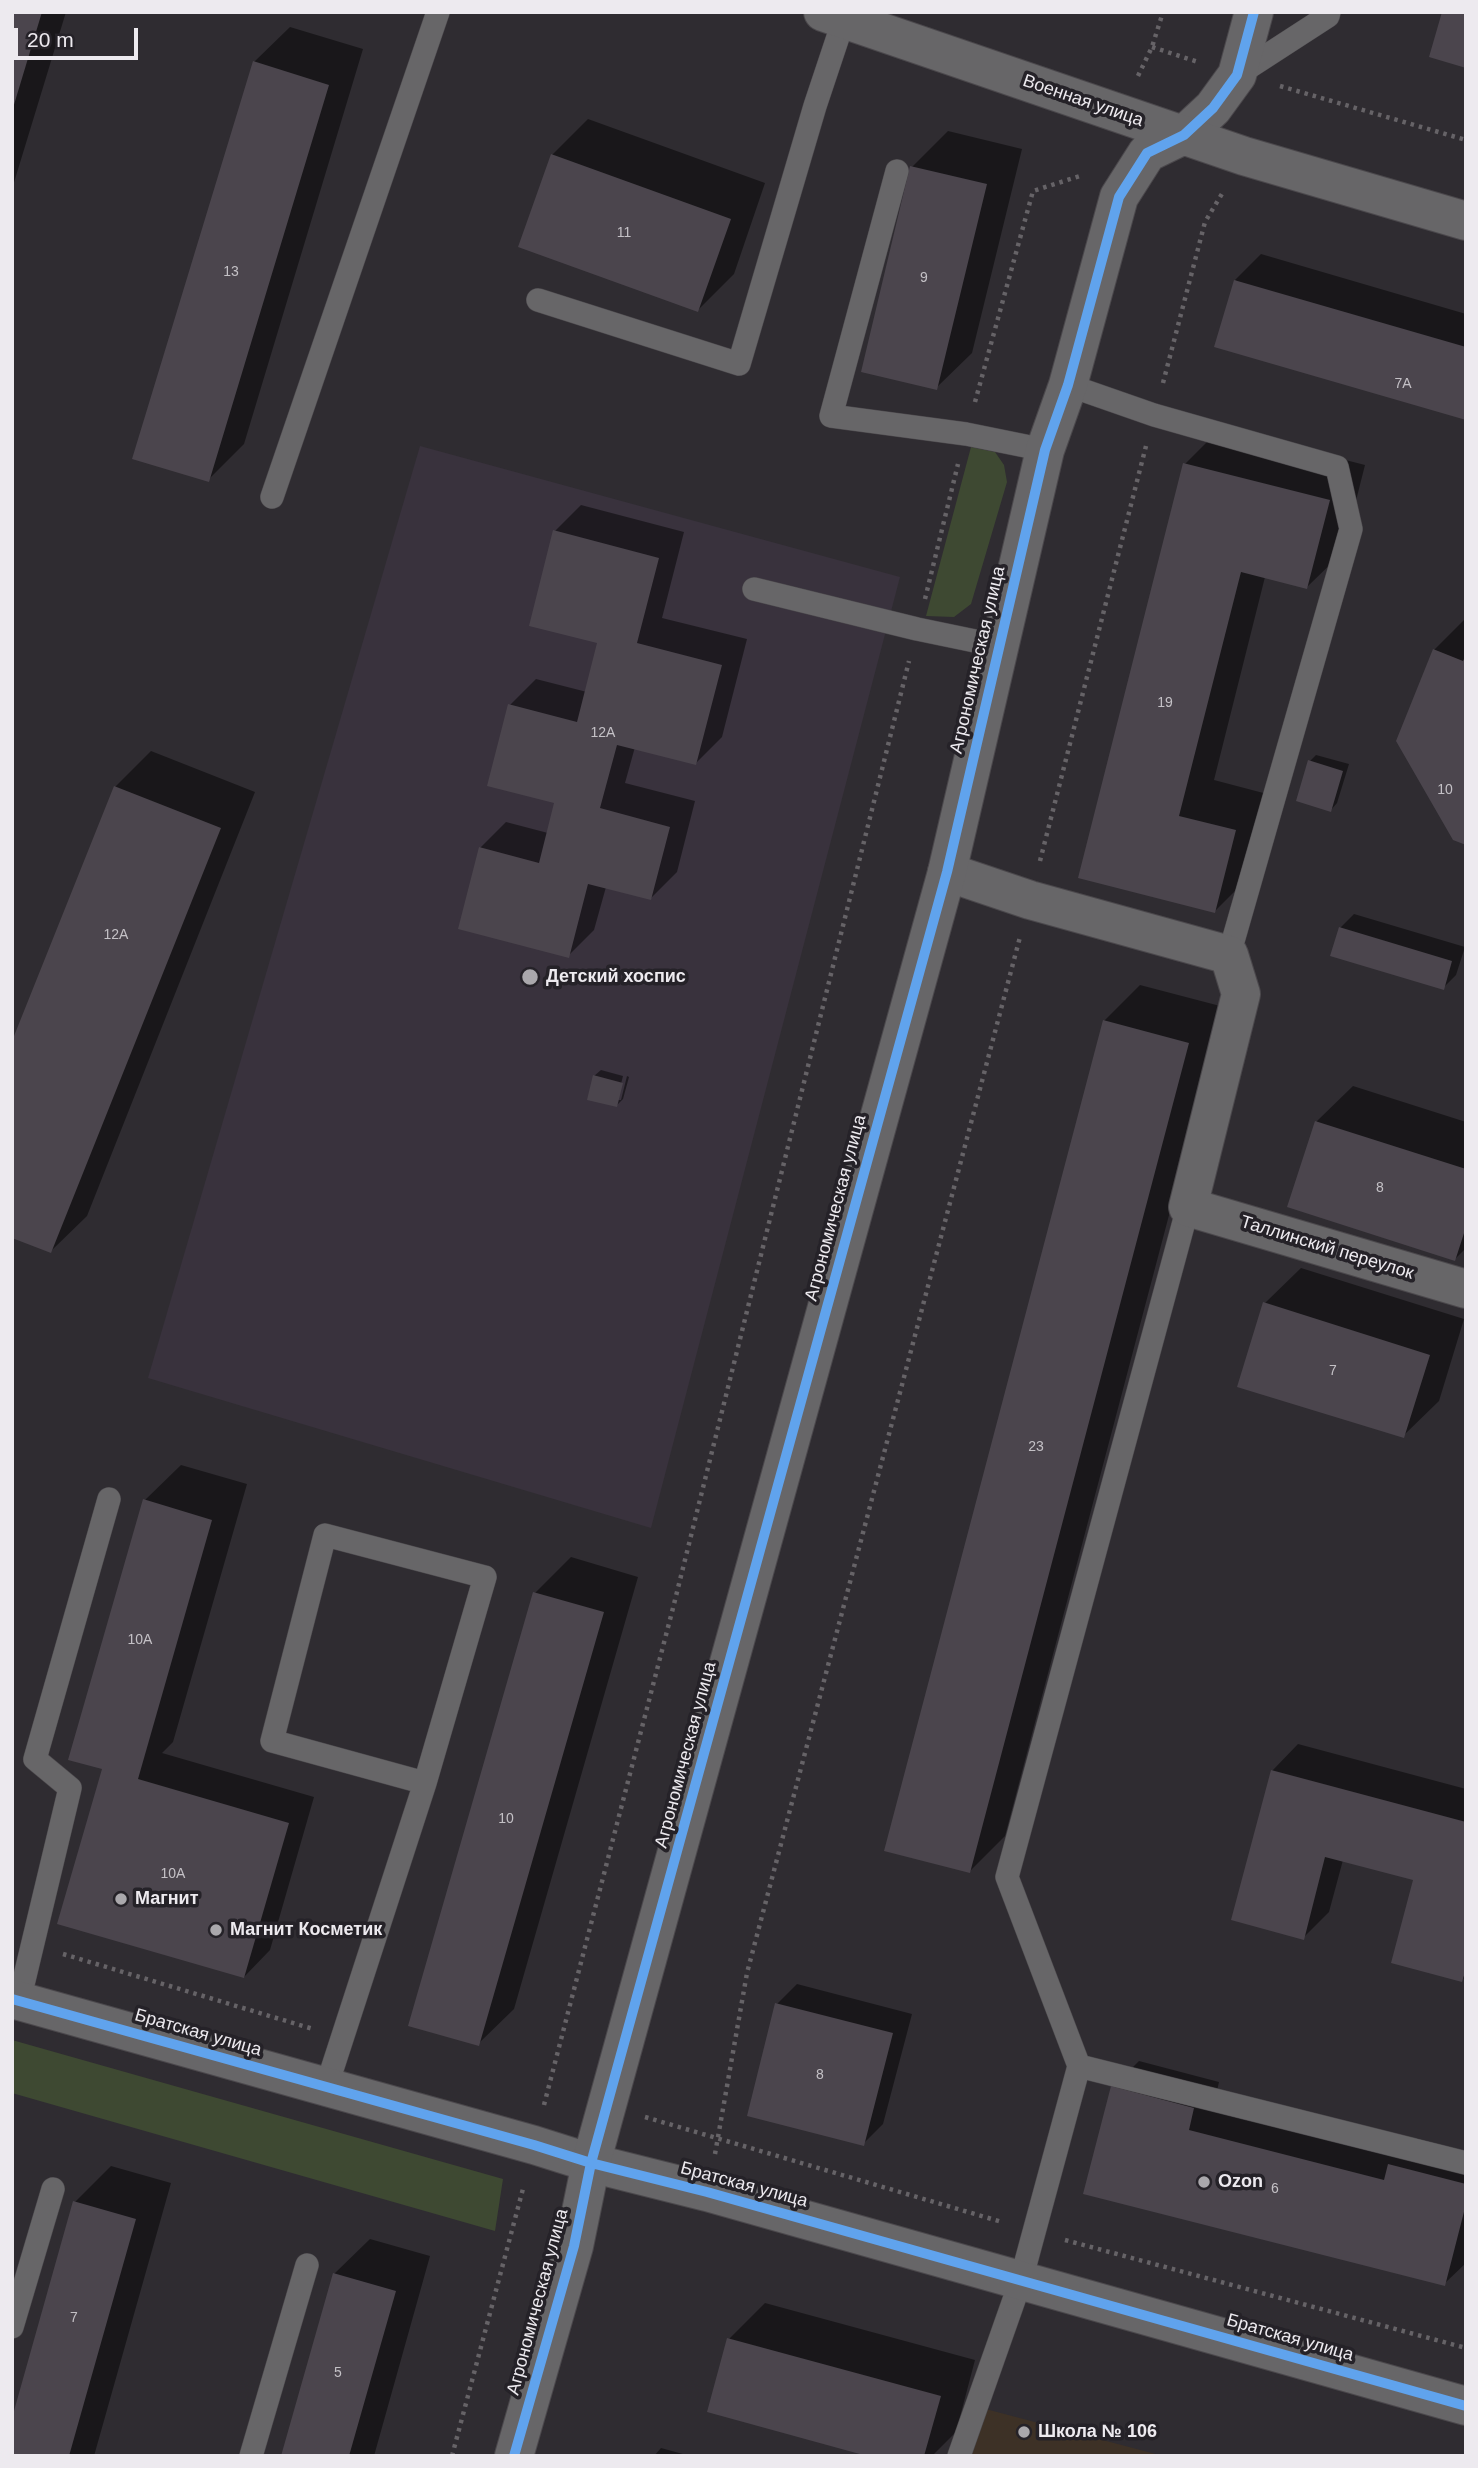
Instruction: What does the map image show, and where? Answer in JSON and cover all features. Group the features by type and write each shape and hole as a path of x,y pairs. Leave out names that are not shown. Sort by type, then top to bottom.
{"street":[{"name":"Агрономическая улица","path":"514,2456 574,2246 591,2163 947,872 1045,450 1068,385 1119,197 1147,153 1184,135 1213,108 1237,75 1254,12"},
{"name":"Военная улица","path":"833,16 1244,156 1466,220"},
{"path":"947,872 1030,900 1228,954 1241,994 1188,1207"},
{"name":"Таллинский переулок","path":"1188,1207 1466,1289"},
{"name":"Братская улица","path":"16,2000 1466,2406"}],"lane":[{"path":"272,497 438,12"},
{"path":"1237,75 1328,16 1329,12"},
{"path":"538,300 738,364 815,106 833,16"},
{"path":"897,171 831,415 1045,450"},
{"path":"1068,385 1154,415 1337,467 1351,529 1228,954"},
{"path":"754,589 999,646"},
{"path":"959,2456 1021,2280 1079,2066 1007,1877 1188,1207"},
{"path":"16,2000 33,1944 70,1787 35,1759 109,1499"},
{"path":"326,2088 425,1783 485,1577 325,1535 272,1741 425,1783"},
{"path":"1079,2066 1466,2163"},
{"path":"12,2327 53,2189"},
{"path":"251,2456 307,2266"}],"path":[{"path":"1119,114 1152,47 1163,12"},
{"path":"1152,47 1237,75 1466,140"},
{"path":"707,2192 747,1973 1030,900 1154,415 1205,222 1244,156"},
{"path":"452,2456 514,2230 673,1608 966,435 1033,191 1086,175"},
{"path":"33,1944 342,2038"}],"shaded area":[{"name":"Детский хоспис","path":"420,446 900,577 651,1528 148,1378"},
{"name":"Школа № 106","path":"982,2408 1163,2456 969,2456"}],"green space":[{"path":"971,447 995,452 1004,465 1007,482 971,604 954,617 926,616"},
{"path":"12,2040 503,2179 495,2231 12,2093"}],"building":[{"path":"12,12 42,12 13,108 12,108"},
{"path":"1442,12 1466,12 1466,68 1429,57"},
{"path":"253,61 329,85 209,482 132,459"},
{"path":"551,154 731,219 698,312 518,247"},
{"path":"910,166 987,184 937,390 861,372"},
{"path":"1234,280 1466,347 1466,420 1214,347"},
{"path":"1183,463 1330,500 1307,589 1241,572 1179,816 1236,830 1215,913 1078,878"},
{"path":"553,530 659,558 637,643 722,665 696,765 617,745 600,808 670,827 651,900 588,884 569,958 458,929 479,847 539,863 554,803 487,786 508,704 577,722 597,643 529,626"},
{"path":"1433,649 1463,661 1466,655 1466,845 1453,840 1396,741"},
{"path":"1308,760 1343,771 1331,812 1296,801"},
{"path":"114,786 221,828 51,1253 12,1238 12,1041"},
{"path":"1339,927 1452,961 1444,990 1330,956"},
{"path":"1103,1020 1189,1043 970,1873 884,1851"},
{"path":"593,1075 623,1083 617,1107 587,1100"},
{"path":"1315,1121 1466,1169 1466,1227 1455,1261 1287,1207"},
{"path":"1263,1302 1430,1355 1404,1438 1237,1387"},
{"path":"143,1499 212,1520 138,1779 289,1823 244,1978 57,1924 102,1769 68,1760"},
{"path":"533,1592 604,1612 479,2046 408,2026"},
{"path":"1271,1770 1466,1822 1466,1969 1462,1982 1391,1963 1413,1880 1325,1857 1304,1940 1231,1920"},
{"path":"775,2003 893,2033 864,2146 747,2116"},
{"path":"1111,2086 1194,2108 1189,2130 1384,2180 1388,2164 1466,2184 1466,2204 1445,2286 1083,2194"},
{"path":"73,2201 136,2219 69,2456 12,2456 12,2418"},
{"path":"333,2273 396,2291 349,2456 281,2456"},
{"path":"727,2338 941,2396 924,2456 867,2456 707,2412"}],"cycle path":[{"path":"514,2456 574,2246 591,2163 947,872 1045,450 1068,385 1119,197 1147,153 1184,135 1213,108 1237,75 1254,12"},
{"path":"12,1999 1466,2406"}],"place":[{"name":"Детский хоспис","path":"530,977"},
{"name":"Магнит","path":"121,1899"},
{"name":"Магнит Косметик","path":"216,1930"},
{"name":"Ozon","path":"1204,2182"},
{"name":"Школа № 106","path":"1024,2432"}]}
